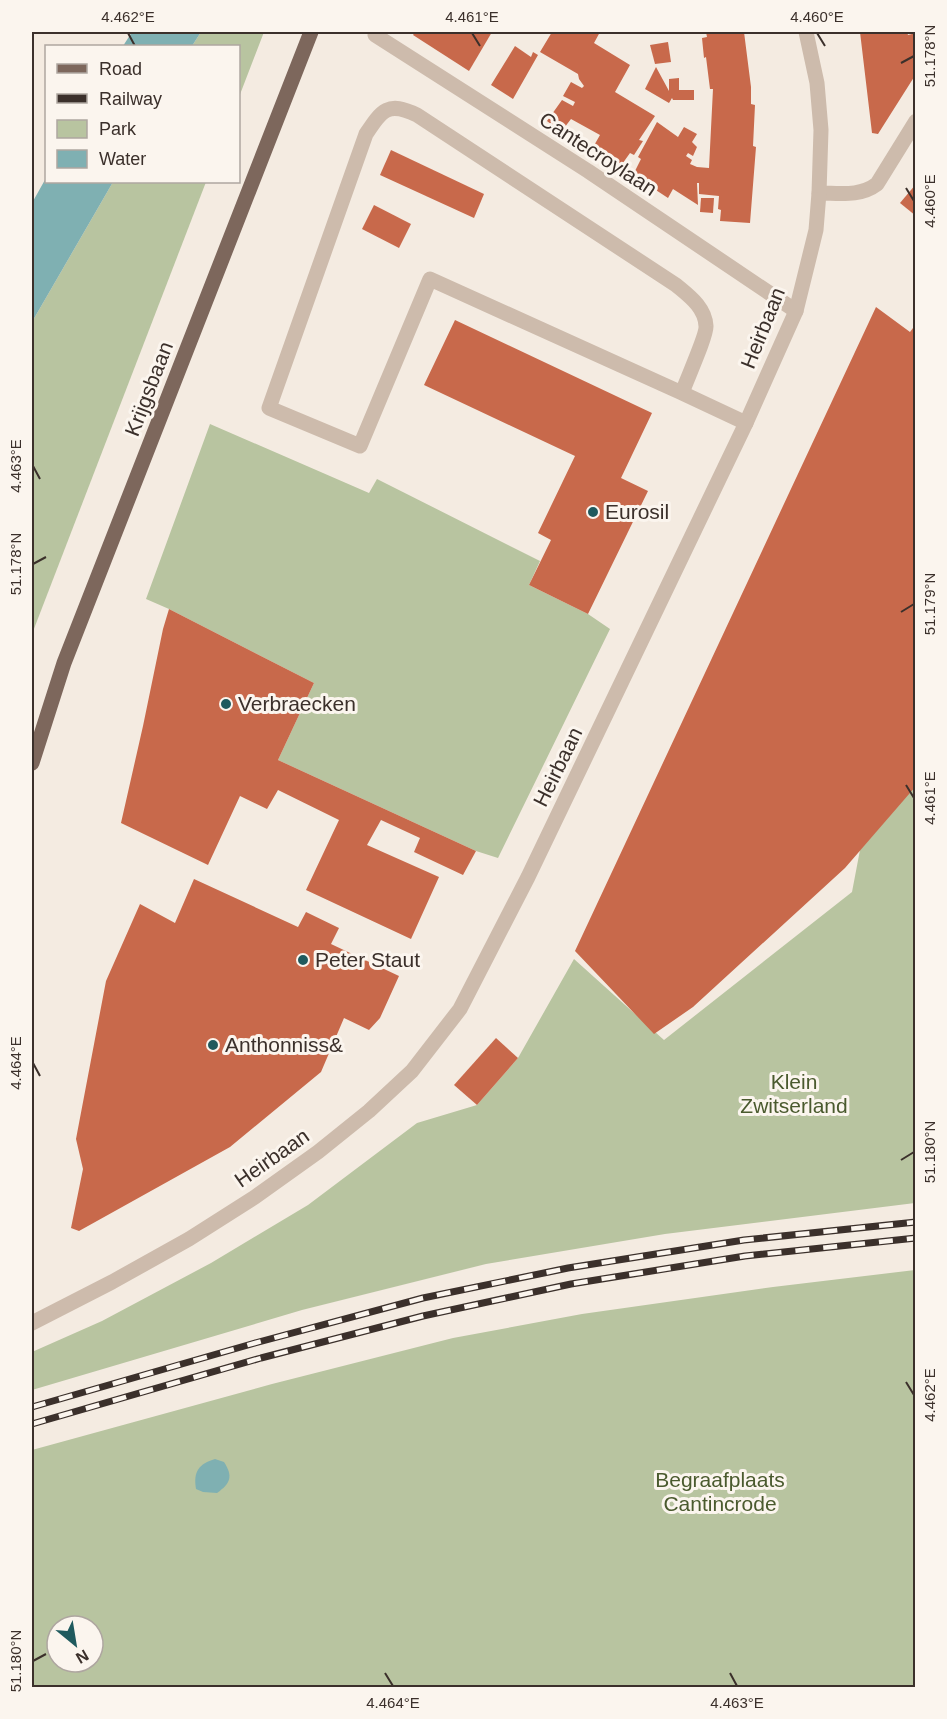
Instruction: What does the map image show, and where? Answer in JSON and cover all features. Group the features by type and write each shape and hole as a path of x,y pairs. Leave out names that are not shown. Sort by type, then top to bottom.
{"main road":[{"name":"Krijgsbaan","path":"32,763 64,663 311,32"}],"street":[{"name":"Heirbaan","path":"32,1323 189,1239 255,1197 318,1152 369,1111 411,1071 460,1009 518,898 746,423 796,310 816,230 819,193 821,130 817,83 806,32"},
{"name":"Cantecroylaan","path":"375,35 588,171 796,310"},
{"path":"682,393 706,327 703,313 694,300 676,285 403,108 389,109 378,116 366,134 269,408 360,446 430,279 746,423"},
{"path":"819,193 857,193 877,184 915,121"}],"green space":[{"path":"201,32 264,32 240,94 240,45 193,45"},
{"path":"112,183 206,183 32,634 32,322"},
{"path":"210,424 369,493 377,479 540,561 529,585 588,614 610,629 498,858 476,851 278,760 314,683 146,599"},
{"name":"Klein Zwitserland","path":"915,786 915,1203 665,1234 486,1264 302,1310 32,1390 32,1352 102,1321 211,1263 308,1205 417,1123 477,1105 518,1058 574,959 664,1040 852,892 860,850"},
{"name":"Begraafplaats Cantincrode","path":"915,1270 915,1687 32,1688 32,1450 272,1384 453,1338 582,1314"}],"water":[{"path":"132,32 201,32 193,45 124,45"},
{"path":"45,180 45,183 112,183 32,322 32,203"},
{"path":"215,1459 224,1462 227,1467 228,1482 217,1493 196,1489 195,1477 198,1469"}],"building":[{"path":"415,32 492,32 469,71 413,35"},
{"path":"552,32 600,32 594,43 630,65 615,92 655,116 639,140 643,141 634,155 630,153 620,167 592,149 600,135 571,119 561,132 547,121 562,100 573,106 575,102 563,96 571,82 582,88 584,86 578,74 540,52"},
{"path":"706,32 744,32 751,104 755,105 753,146 756,147 750,223 720,221 719,196 699,194 699,183 697,183 698,205 673,189 668,198 633,175 641,159 638,157 657,122 678,137 684,127 697,134 692,142 697,147 693,156 688,153 686,156 692,160 690,164 709,168 713,89 710,89 706,57 704,58 702,38 707,37"},
{"path":"860,32 907,32 908,35 916,33 916,74 878,134 872,133"},
{"path":"668,42 671,62 655,64 650,45"},
{"path":"515,46 531,57 533,52 538,55 513,99 491,85"},
{"path":"656,67 669,91 669,79 679,78 679,90 694,90 694,100 673,100 672,98 669,103 645,89"},
{"path":"391,150 484,194 474,218 380,175"},
{"path":"916,184 916,216 900,203"},
{"path":"701,198 714,198 713,213 700,212"},
{"path":"374,205 411,224 399,248 362,229"},
{"path":"876,307 910,332 916,324 916,786 845,868 693,1007 654,1034 575,951"},
{"path":"455,320 652,413 621,478 648,491 588,614 529,585 551,540 538,533 575,456 424,385"},
{"path":"169,609 314,683 278,760 476,851 463,875 414,852 420,838 381,820 367,845 439,877 411,939 306,890 339,820 278,790 267,809 240,796 208,865 121,823"},
{"name":"Anthonniss&","path":"194,879 298,927 306,912 339,928 331,944 399,976 380,1018 369,1030 344,1018 321,1072 230,1147 79,1231 71,1228 83,1169 76,1139 106,981 140,904 175,923"},
{"path":"496,1038 518,1058 477,1105 454,1085"}],"railway":[{"path":"32,1407 423,1298 568,1268 744,1240 916,1222"},
{"path":"32,1424 261,1358 423,1316 571,1284 745,1256 916,1238"}],"place":[{"name":"Eurosil","path":"593,512"},
{"name":"Verbraecken","path":"226,704"},
{"name":"Peter Staut","path":"303,960"},
{"name":"Anthonniss&","path":"213,1045"}]}
